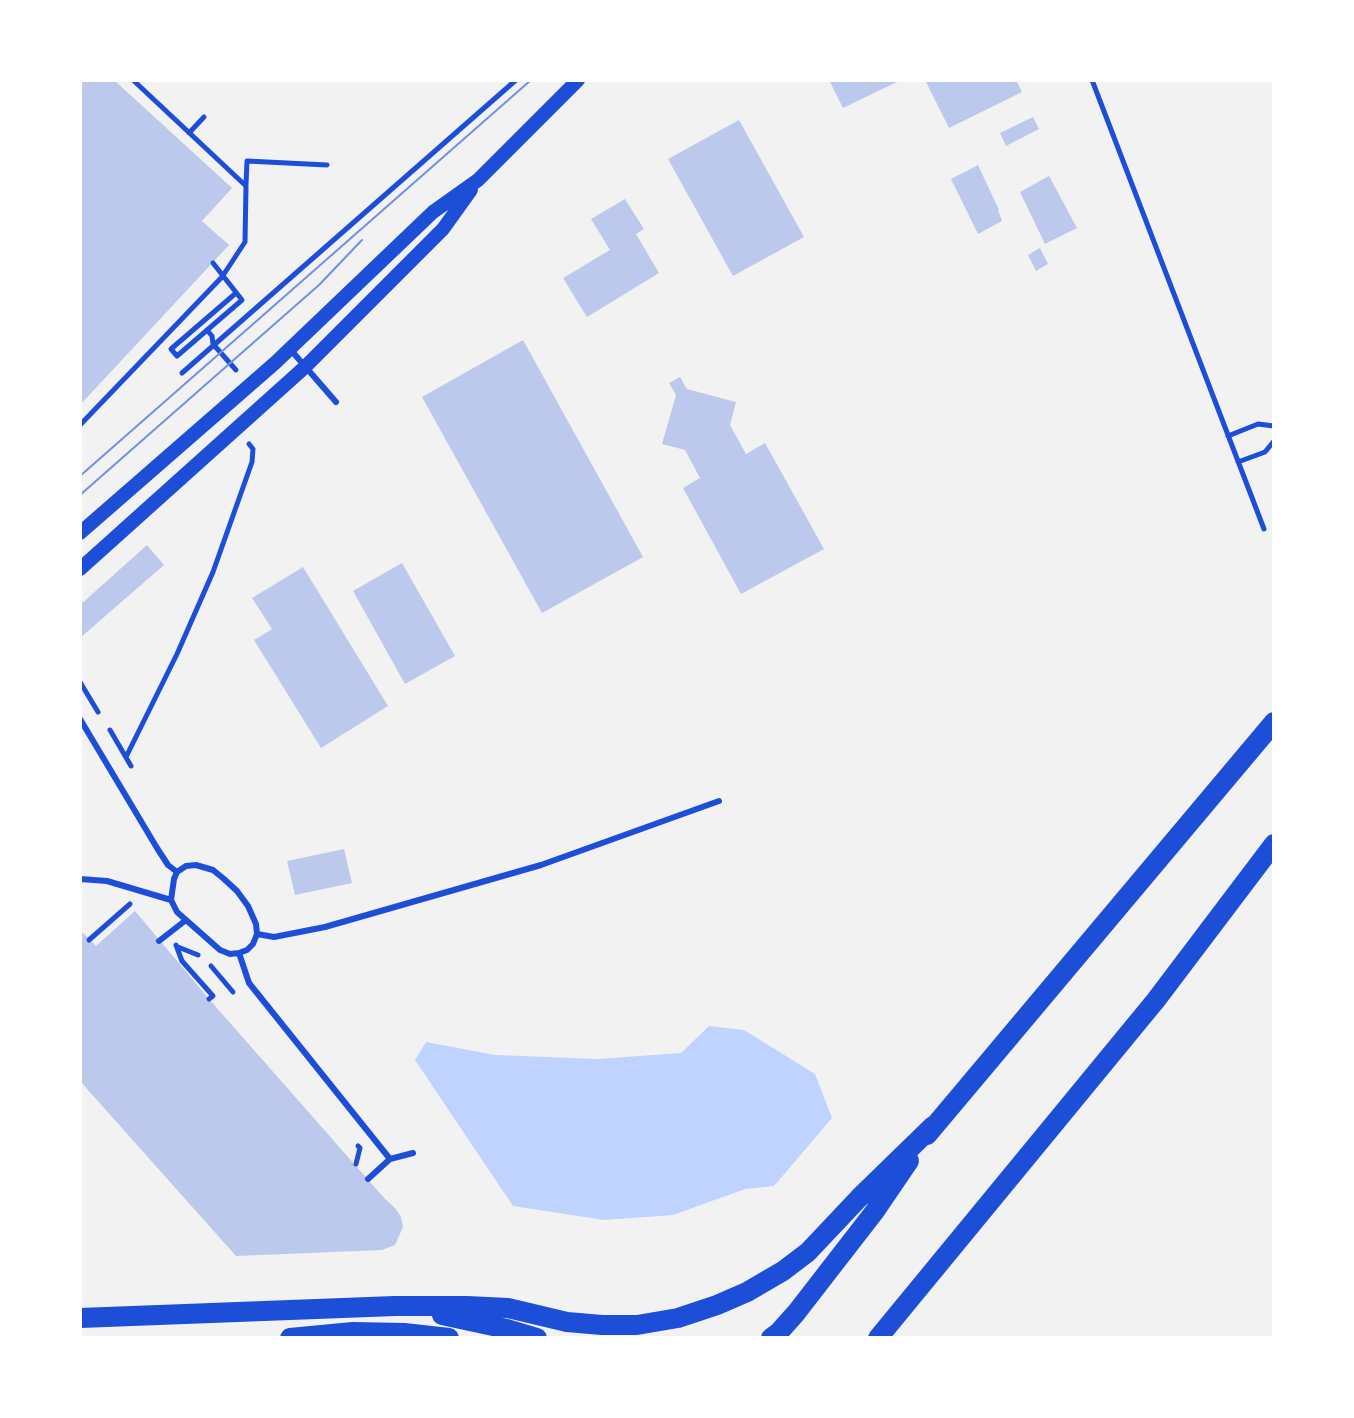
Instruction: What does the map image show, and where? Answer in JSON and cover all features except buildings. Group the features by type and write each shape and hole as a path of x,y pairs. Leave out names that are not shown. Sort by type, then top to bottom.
{"main road":[{"path":"80,1318 467,1306 508,1308 567,1322 637,1325 678,1318 747,1292 808,1252 933,1126 1274,722"},
{"path":"878,1338 1156,1000 1274,844"},
{"path":"771,1338 796,1313 875,1211 933,1126"},
{"path":"395,1306 537,1338"},
{"path":"290,1338 353,1332 449,1338"}],"street":[{"path":"80,569 305,367 443,229 478,180 578,80"},
{"path":"80,533 290,349 433,212 478,180"}],"lane":[{"path":"290,349 336,402"},
{"path":"80,719 157,848 168,865 177,872"},
{"path":"257,934 274,937 325,927 526,870 719,801"},
{"path":"196,865 213,870 237,891 256,924 257,934 247,950 230,954 220,950 177,912 171,900 171,889 177,872 186,866 196,865"},
{"path":"80,879 107,881 171,900"},
{"path":"159,941 186,920"},
{"path":"239,953 249,983 390,1159"},
{"path":"368,1179 390,1159 413,1153"}],"path":[{"path":"182,373 516,80"},
{"path":"1092,80 1264,529"},
{"path":"135,81 246,186"},
{"path":"189,133 204,117"},
{"path":"80,425 222,277 245,242 247,161 327,165"},
{"path":"213,263 242,300 177,356 171,349 236,293"},
{"path":"207,330 213,344"},
{"path":"1228,436 1258,424 1274,426"},
{"path":"1238,462 1265,452 1274,441"},
{"path":"126,757 213,572 252,462 253,449 249,443"},
{"path":"89,940 133,901 137,889"},
{"path":"182,961 213,996 209,999"}],"water":[{"path":"709,1026 744,1030 815,1074 832,1118 774,1186 745,1189 673,1215 604,1220 513,1206 415,1060 426,1042 495,1055 598,1059 681,1053"}],"tram line":[{"path":"80,476 531,80"},
{"path":"80,495 319,285 362,240"}]}
